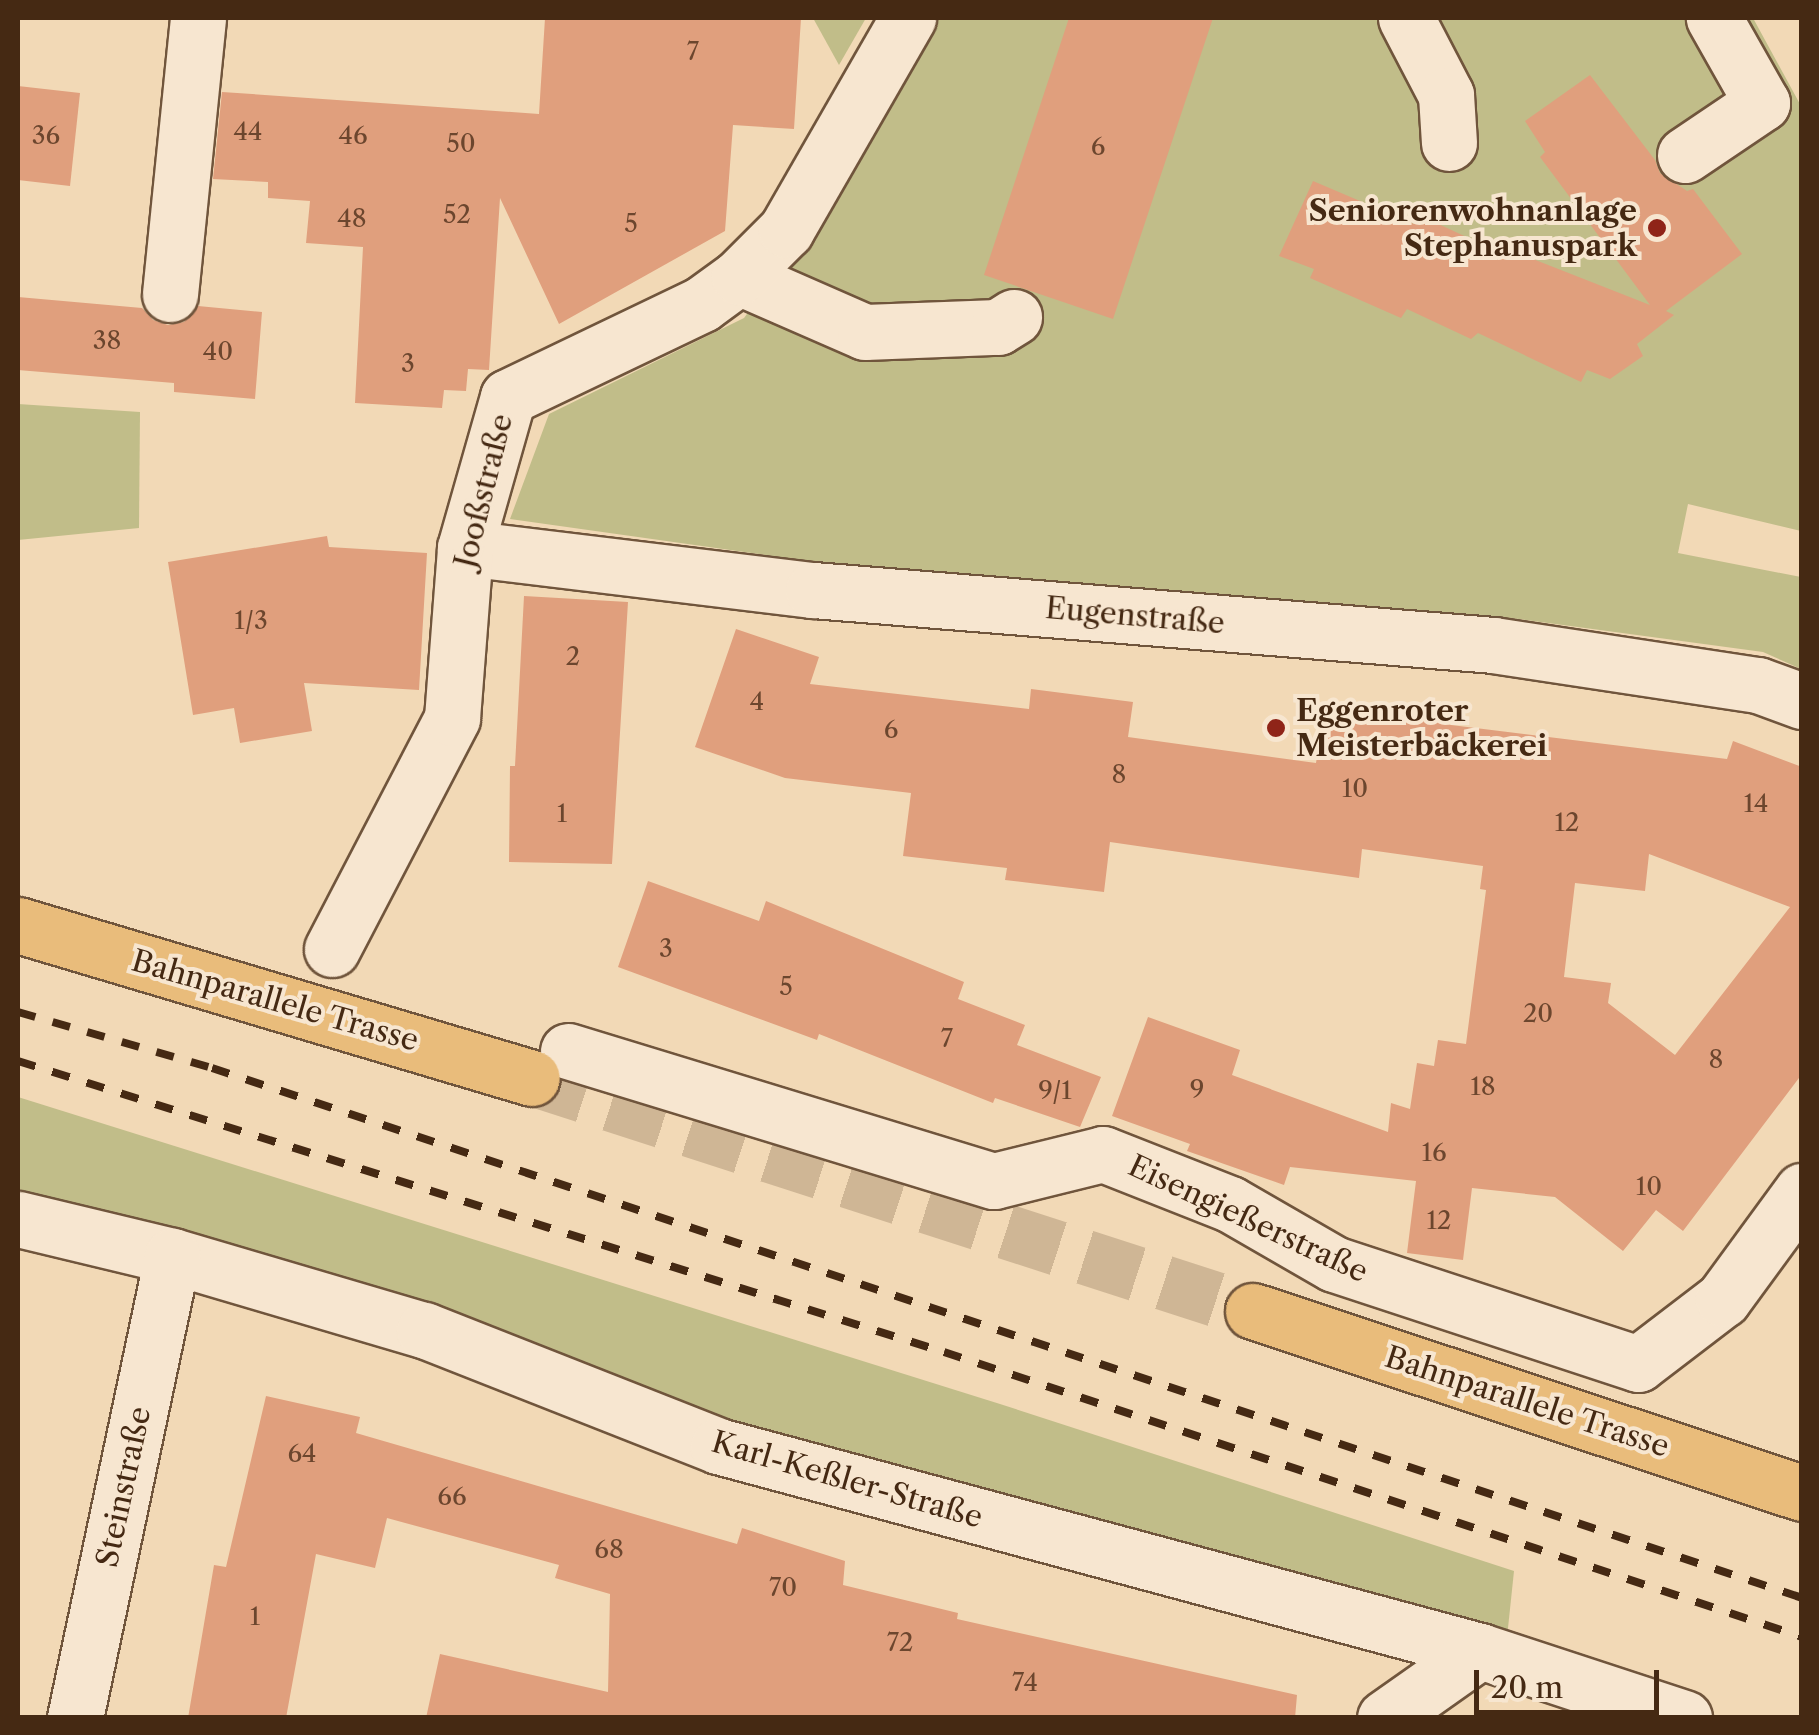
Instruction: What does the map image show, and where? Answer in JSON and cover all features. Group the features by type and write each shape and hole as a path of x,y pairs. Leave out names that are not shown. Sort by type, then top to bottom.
{"main road":[{"name":"Bahnparallele Trasse","path":"18,925 550,1065"},
{"name":"Bahnparallele Trasse","path":"1253,1311 1802,1493"}],"street":[{"path":"170,294 198,18"},
{"name":"Jooßstraße","path":"332,948 452,718 464,548 508,398 702,304 739,277 786,230 908,18"},
{"path":"1406,18 1446,95 1450,143"},
{"path":"1685,155 1762,103 1714,18"},
{"path":"739,277 865,332 998,326 1014,317"},
{"name":"Eugenstraße","path":"464,548 814,590 1493,646 1758,685 1802,701"},
{"name":"Eisengießerstraße","path":"550,1065 994,1180 1103,1154 1230,1204 1334,1264 1638,1364 1723,1299 1797,1207"},
{"name":"Karl-Keßler-Straße","path":"18,1219 172,1256 424,1330 718,1446 1480,1650 1684,1718"},
{"name":"Steinstraße","path":"75,1718 172,1256"},
{"path":"1385,1718 1480,1650"}],"shaded area":[{"path":"813,18 866,18 839,65"},
{"path":"938,18 1753,18 1801,106 1801,531 1688,504 1678,553 1801,577 1801,669 1763,652 1519,619 815,562 510,519 549,414 744,318 795,249"},
{"path":"18,404 140,412 139,528 18,540"},
{"path":"18,1097 1000,1404 1514,1571 1506,1647 721,1434 18,1209"}],"building":[{"path":"545,18 801,18 794,129 733,125 725,231 559,324 500,198 489,370 468,369 466,391 444,390 442,408 355,403 363,247 306,243 310,201 268,198 268,182 213,179 222,92 539,114"},
{"path":"1069,18 1213,18 1113,319 984,275"},
{"name":"Seniorenwohnanlage Stephanuspark","path":"1590,75 1655,160 1660,173 1687,191 1693,189 1742,254 1666,311 1674,315 1637,344 1643,356 1610,379 1587,370 1581,382 1478,333 1471,339 1407,309 1401,318 1310,278 1314,269 1279,256 1313,181 1414,224 1419,215 1488,247 1490,242 1650,305 1540,157 1545,152 1525,121"},
{"path":"18,86 80,93 70,186 18,180"},
{"path":"18,297 142,308 153,320 168,325 184,322 198,306 262,312 255,399 174,392 174,383 18,370"},
{"path":"327,536 329,547 427,553 419,690 304,683 312,731 240,743 234,708 193,715 168,562"},
{"path":"524,596 628,602 612,864 509,862 510,766 515,766"},
{"path":"736,629 819,657 810,684 1029,709 1031,689 1133,702 1128,737 1316,763 1325,704 1444,721 1443,724 1727,759 1733,741 1802,767 1802,1074 1683,1231 1656,1210 1623,1251 1555,1197 1472,1188 1463,1260 1407,1253 1416,1181 1290,1167 1284,1185 1187,1151 1190,1144 1112,1116 1148,1017 1240,1050 1232,1075 1388,1132 1391,1103 1410,1109 1417,1063 1434,1066 1438,1040 1466,1044 1486,890 1480,889 1483,866 1362,849 1359,878 1110,842 1104,892 1005,880 1007,868 903,856 911,793 785,778 695,747","holes":["1649,854 1790,907 1675,1055 1608,1003 1611,983 1564,977 1575,883 1645,891"]},
{"path":"648,881 759,921 766,901 964,982 958,999 1025,1025 1017,1045 1101,1077 1080,1127 995,1098 993,1103 819,1034 817,1040 618,967"},
{"path":"266,1396 360,1417 356,1433 737,1544 742,1528 845,1561 843,1585 958,1613 957,1619 1297,1695 1295,1718 426,1718 440,1654 608,1692 610,1594 555,1578 559,1565 387,1518 375,1568 316,1554 286,1718 188,1718 214,1565 226,1567"}],"tunnel":[{"path":"532,1078 1253,1311"}],"railway":[{"path":"18,1012 212,1068 1802,1598"},
{"path":"18,1061 944,1352 1802,1637"}],"place":[{"name":"Seniorenwohnanlage Stephanuspark","path":"1657,228"},
{"name":"Eggenroter Meisterbäckerei","path":"1276,728"}]}
